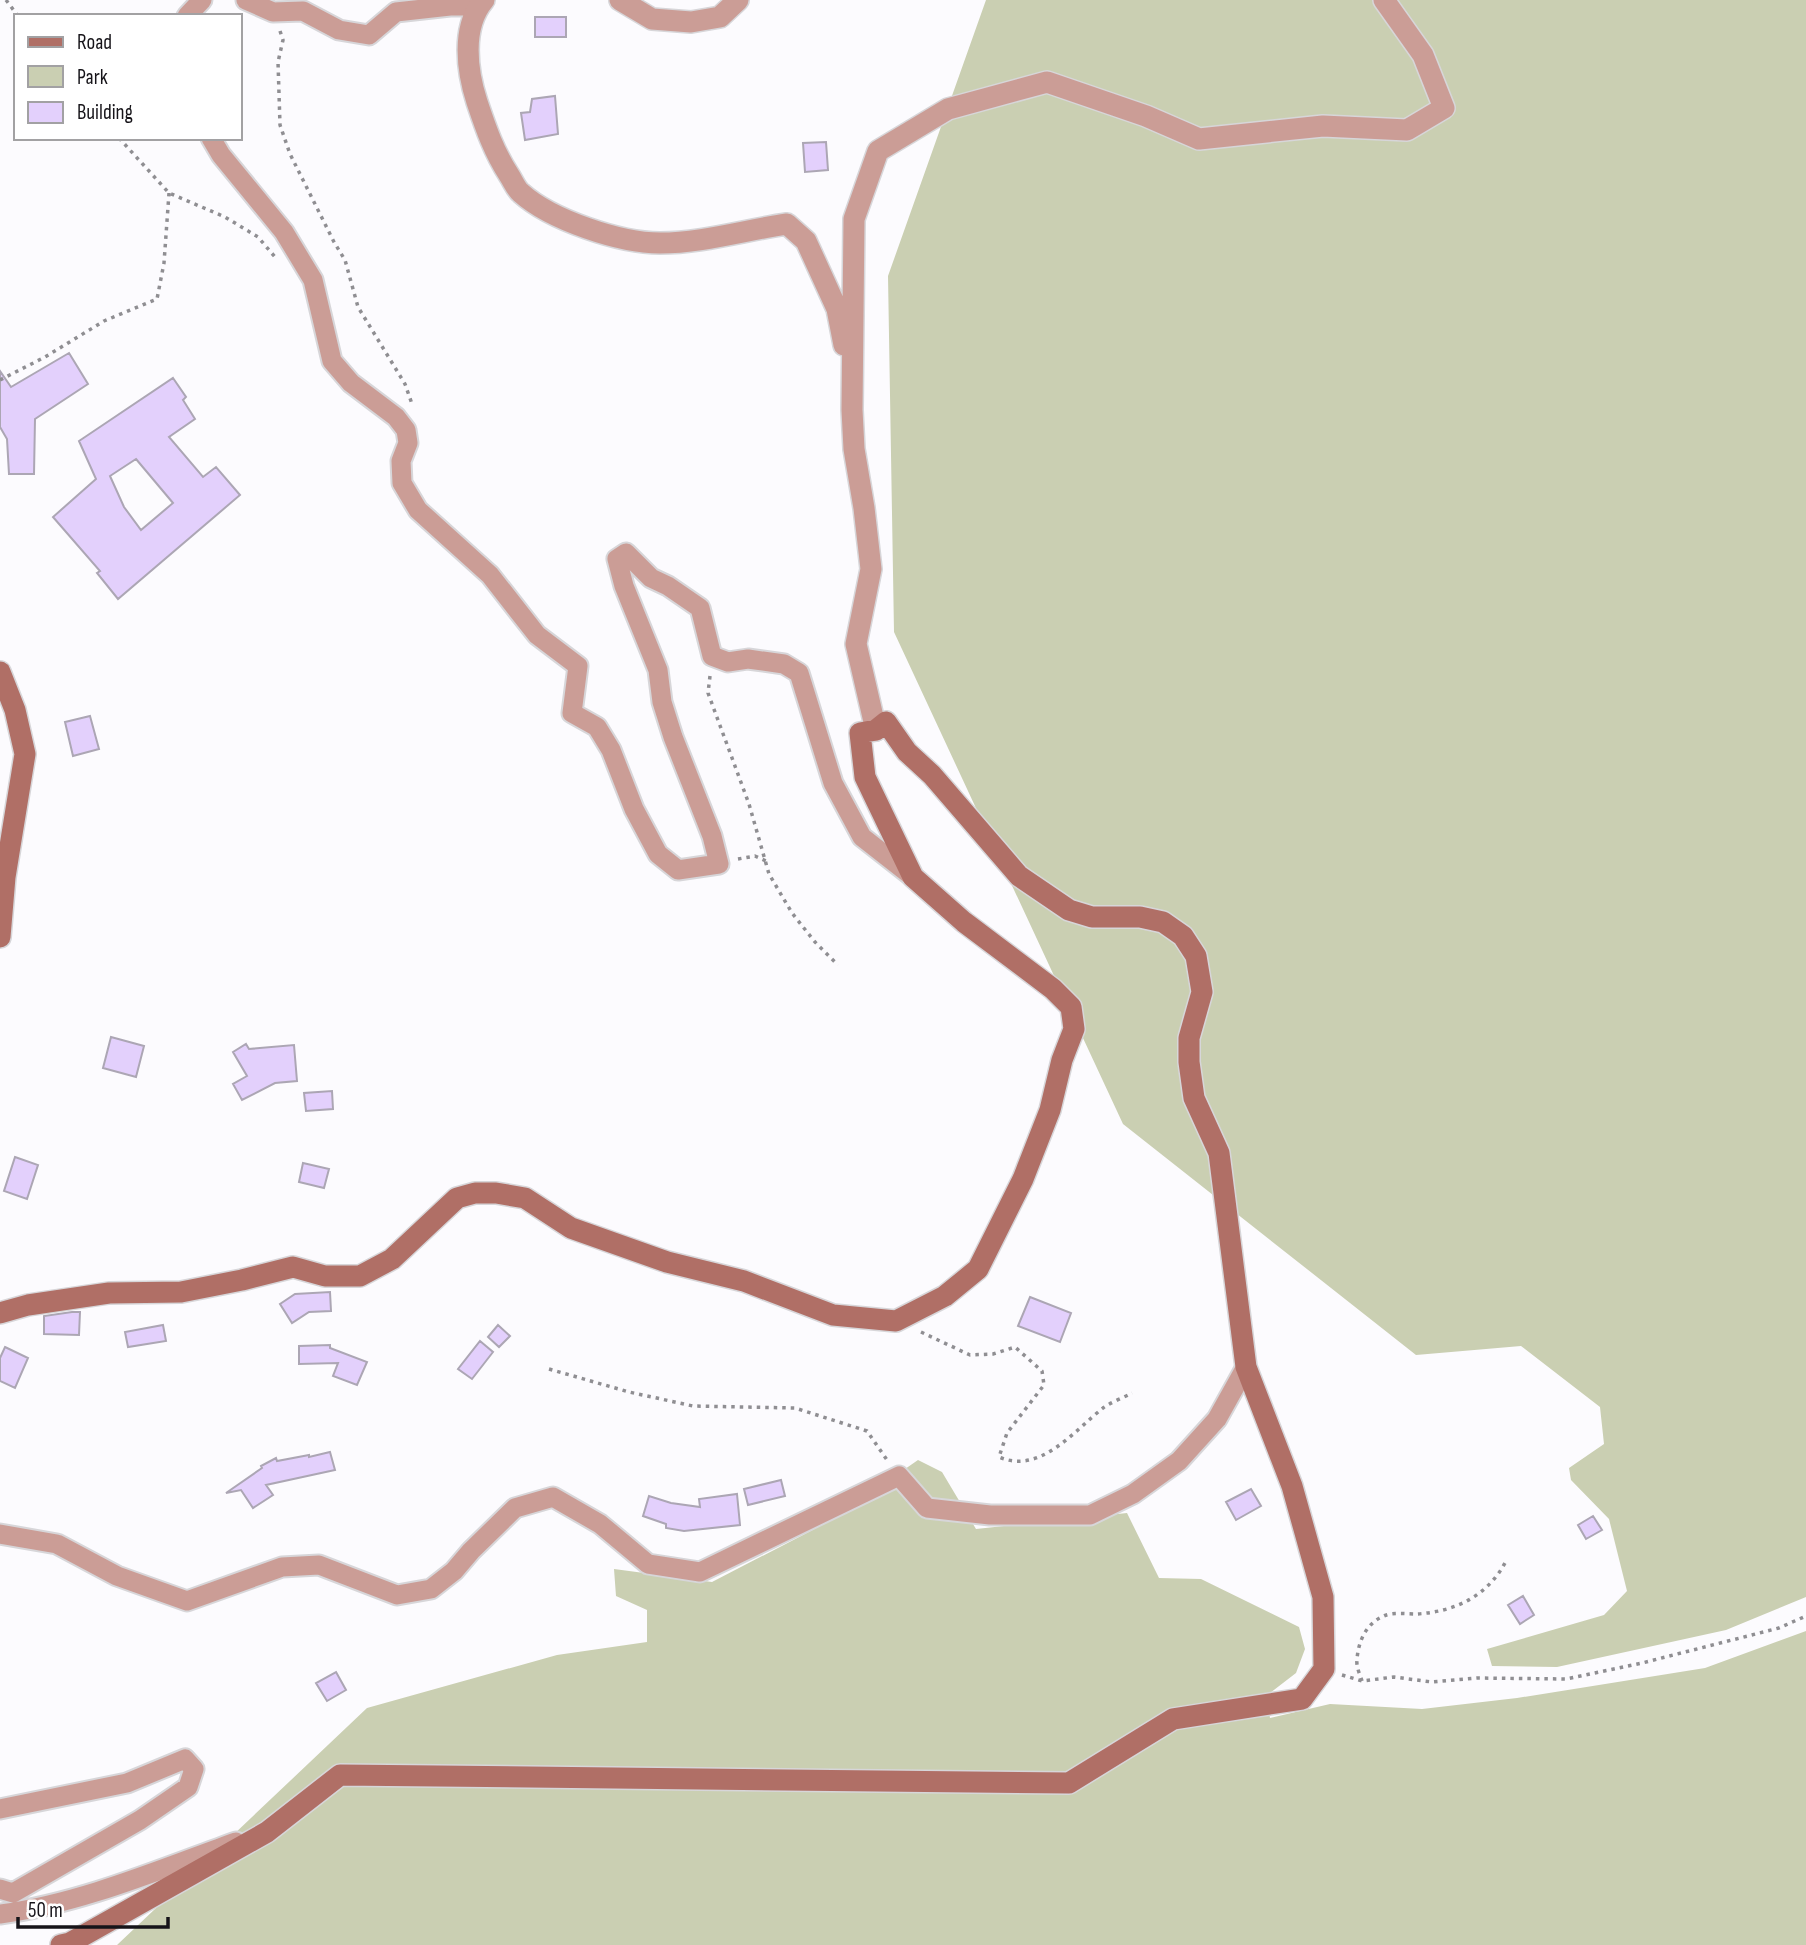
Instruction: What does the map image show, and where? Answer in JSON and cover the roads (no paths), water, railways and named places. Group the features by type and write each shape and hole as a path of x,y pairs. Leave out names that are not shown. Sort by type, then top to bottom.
{"main road":[{"path":"0,672 15,710 25,754 5,877 0,936"},
{"path":"0,1313 28,1305 109,1293 181,1292 293,1267 325,1276 360,1276 392,1259 457,1198 475,1193 524,1198 571,1228 584,1233 667,1262 744,1281 833,1314 896,1321 945,1296 978,1269 1023,1179 1050,1110 1062,1060 1074,1029 1071,1007 1053,989 964,922 913,877 865,777 860,733 876,730 886,722 908,752 932,775 1020,876 1069,910 1092,917 1140,917 1163,922 1183,936 1196,956 1202,992 1189,1038 1189,1062 1194,1098 1219,1153 1246,1367 1292,1486 1323,1597 1324,1669 1302,1699 1173,1719 1069,1783 340,1775 267,1832 66,1944"}],"street":[{"path":"189,14 202,0"},
{"path":"246,0 273,12 303,11 339,30 369,35 396,12 482,3 467,40 473,91 494,150 520,192 570,224 630,240 691,241 787,224 806,241 837,309 853,391"},
{"path":"620,0 652,19 691,22 720,17 737,0"},
{"path":"876,730 856,644 871,569 854,449 853,391 854,219 878,151 948,109 1046,82 1146,116 1199,139 1323,126 1407,130 1444,108 1423,55 1384,0"},
{"path":"212,140 221,155 284,232 313,280 332,361 351,383 396,417 405,430 408,443 401,461 402,483 418,510 490,575 537,635 578,666 572,713 597,727 611,750 634,809 657,854 678,870 719,864 712,836 662,702 659,670 624,586 617,559 626,553 650,578 668,586 700,608 712,656 728,662 748,660 784,664 799,673 833,783 862,837 913,877"},
{"path":"0,1534 57,1545 117,1576 187,1601 282,1567 319,1564 397,1595 431,1589 454,1571 514,1508 553,1497 600,1524 648,1564 700,1572 899,1476 927,1508 990,1515 1090,1516 1132,1494 1179,1461 1217,1419 1246,1367"},
{"path":"0,1809 127,1783 185,1759 194,1769 188,1787 140,1821 13,1893 0,1889"},
{"path":"0,1914 20,1912 76,1897 267,1832"}]}
